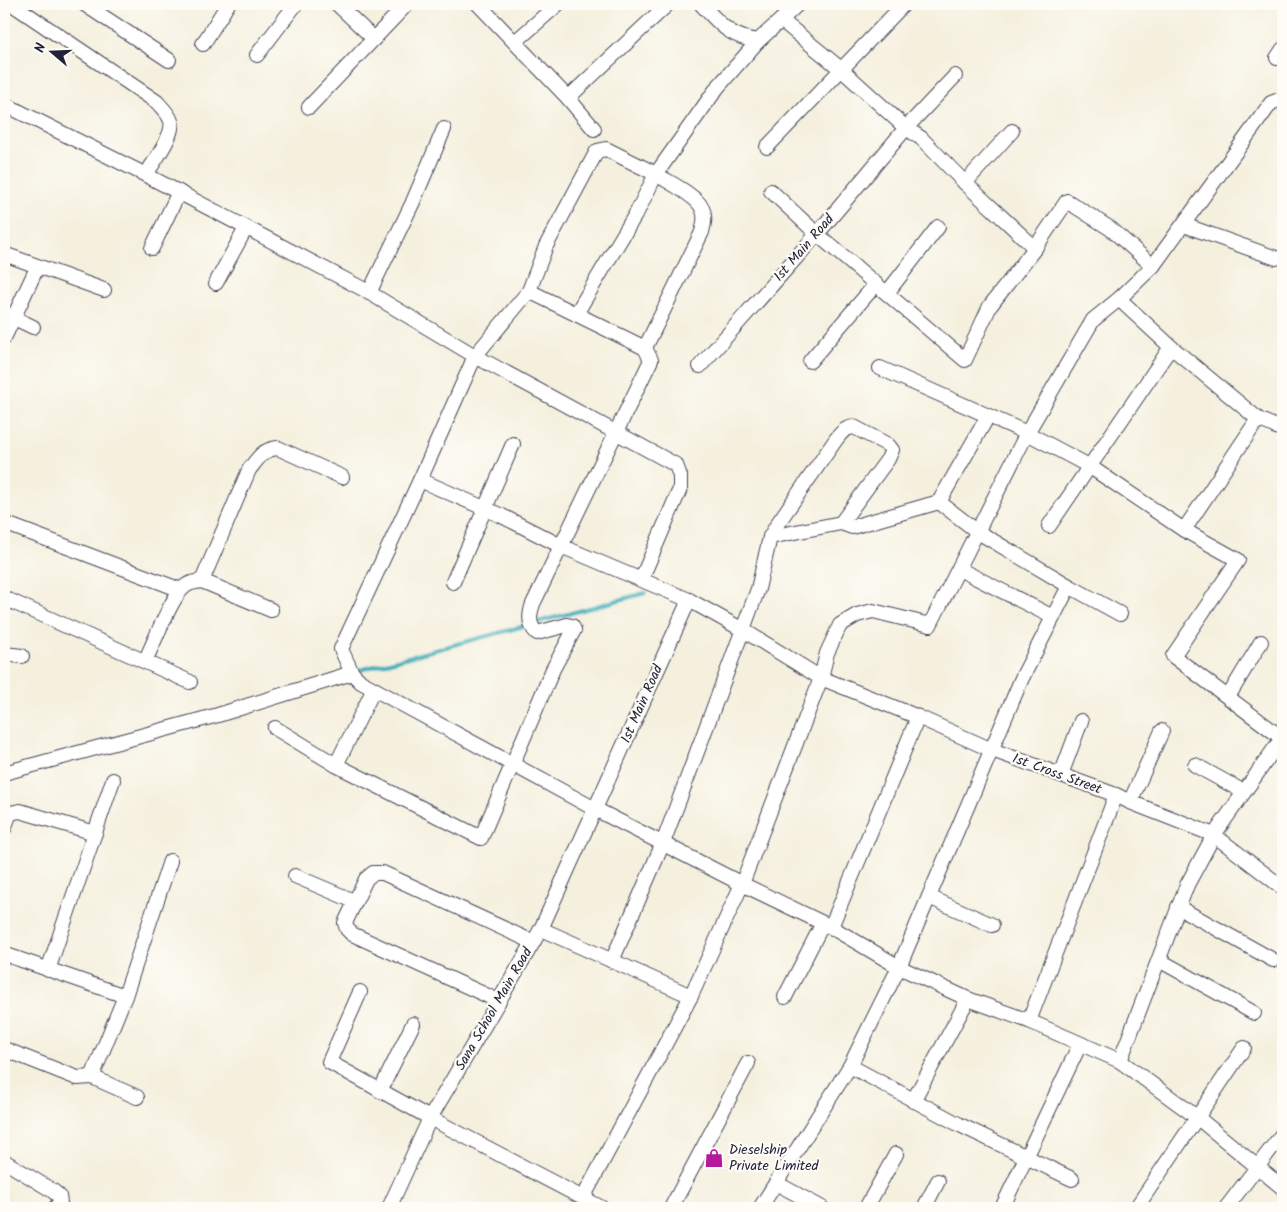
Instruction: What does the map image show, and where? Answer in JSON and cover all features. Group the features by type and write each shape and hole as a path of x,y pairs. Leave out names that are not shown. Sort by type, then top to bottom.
{"street":[{"path":"12,4 157,102 166,112 171,122 171,133 146,175"},
{"path":"84,4 169,60"},
{"path":"203,44 228,4"},
{"path":"257,55 296,4"},
{"path":"339,4 374,39"},
{"path":"309,107 408,4"},
{"path":"478,4 568,98 594,129"},
{"path":"515,42 558,4"},
{"path":"568,98 668,4"},
{"path":"701,4 728,31 745,39 758,41"},
{"path":"576,314 638,212 656,174 717,88 758,41 798,4"},
{"path":"767,147 904,4"},
{"path":"782,20 842,70 906,128 921,138 965,183 1035,248"},
{"name":"1st Main Road","path":"700,366 817,234 906,128 955,76"},
{"path":"583,1198 691,996 742,884 821,678 827,653 840,625 857,614 872,611 930,625 1027,433 1093,320 1119,299 1153,266 1184,226 1271,103 1279,100 1283,102"},
{"path":"4,104 179,192 369,293 475,356 676,465 680,476 680,489 641,580"},
{"path":"369,293 430,166 444,129"},
{"path":"965,183 1012,131"},
{"path":"644,348 702,232 705,219 703,209 697,201 656,174 606,149 597,151 589,165 546,246 529,291 475,356 420,480 341,649 352,672 361,682 663,844 827,925 899,968 968,999 1029,1020 1120,1061 1198,1118 1259,1166 1283,1188"},
{"path":"771,191 817,234 965,360 990,306 1035,248 1067,201 1111,229 1153,266"},
{"path":"152,248 179,192"},
{"path":"1184,226 1276,258"},
{"path":"810,361 881,289 938,227"},
{"path":"216,283 246,228"},
{"path":"4,254 104,290"},
{"path":"4,338 9,315 34,274"},
{"path":"275,728 336,765 481,838 553,669 574,630 572,626 567,625 537,633 530,624 533,604 651,360 644,348 529,291"},
{"path":"1119,299 1172,347 1258,419 1283,430"},
{"path":"9,315 32,327"},
{"path":"1049,526 1172,347"},
{"path":"880,368 1027,433 1089,466 1184,530 1238,560 1173,656 1282,738 1214,834 1187,885 1120,1061"},
{"path":"770,538 841,523 852,527 939,502 988,416"},
{"path":"1184,530 1258,419"},
{"path":"612,961 663,844 743,630 758,589 770,538 778,523 837,438 843,431 854,427 888,445 892,450 888,459 841,523"},
{"path":"453,582 513,444"},
{"path":"202,581 249,470 259,456 268,449 278,448 342,477"},
{"name":"1st Cross Street","path":"420,480 561,546 689,600 743,630 821,678 918,717 992,750 1116,795 1214,834 1282,884"},
{"path":"939,502 978,532 1120,614"},
{"path":"4,523 181,590"},
{"path":"959,569 1053,618"},
{"path":"145,661 181,590 192,582 202,581 271,610"},
{"path":"760,1208 850,1066 899,968 1022,678 1069,586"},
{"path":"4,598 190,682"},
{"name":"1st Main Road","path":"595,808 689,600"},
{"path":"1228,697 1261,642"},
{"path":"4,654 22,656"},
{"path":"4,773 218,715 352,672"},
{"path":"336,765 374,689"},
{"path":"785,997 827,925 918,717"},
{"path":"1061,775 1081,721"},
{"path":"1130,802 1162,731"},
{"path":"1195,766 1244,792"},
{"path":"48,970 113,780"},
{"path":"1029,1020 1116,795"},
{"name":"Sana School Main Road","path":"389,1208 430,1118 541,929 595,808"},
{"path":"4,829 10,812 20,810 94,833"},
{"path":"92,1077 125,996 170,861"},
{"path":"499,1000 352,934 347,929 345,923 366,879 373,873 383,873 533,942"},
{"path":"295,876 354,901"},
{"path":"929,898 992,925"},
{"path":"1178,907 1273,960"},
{"path":"541,929 691,996"},
{"path":"4,954 125,996"},
{"path":"1158,960 1254,1013"},
{"path":"360,992 329,1062 430,1118 602,1208"},
{"path":"913,1101 968,999"},
{"path":"380,1091 413,1024"},
{"path":"1002,1208 1080,1044"},
{"path":"1136,1208 1244,1048"},
{"path":"4,1049 77,1078 92,1077 137,1097"},
{"path":"671,1208 748,1063"},
{"path":"850,1066 913,1101 1072,1179"},
{"path":"1226,1208 1283,1134"},
{"path":"866,1208 896,1154"},
{"path":"4,1161 59,1196 60,1203 56,1208"},
{"path":"924,1208 938,1181"},
{"path":"776,1183 822,1208"}],"waterway":[{"path":"534,623 645,593"},
{"path":"356,671 528,625"}],"place":[{"name":"Dieselship Private Limited","path":"714,1158"}]}
